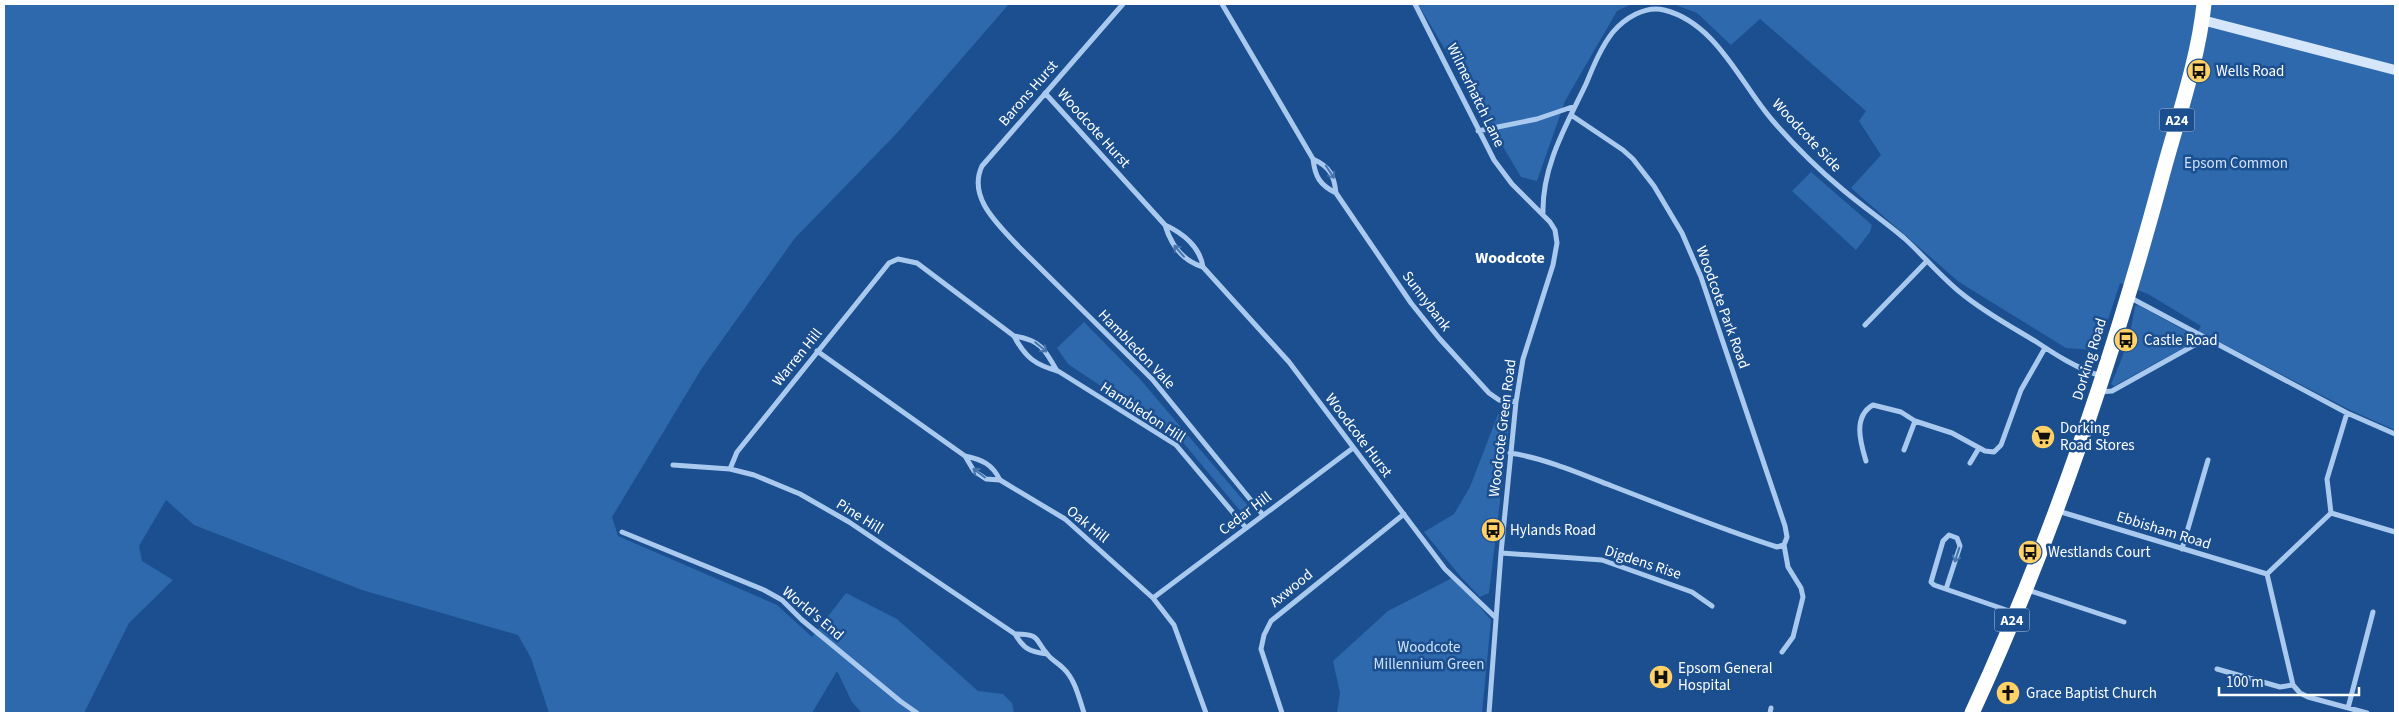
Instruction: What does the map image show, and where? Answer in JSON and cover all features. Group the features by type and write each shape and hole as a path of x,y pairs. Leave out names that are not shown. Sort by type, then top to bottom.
{"highway":[{"name":"Dorking Road","path":"1972,713 2025,589 2103,377 2150,219 2202,20 2204,4"}],"street":[{"name":"Barons Hurst","path":"986,207 977,186 977,176 982,166 1123,4"},
{"name":"Wilmerhatch Lane","path":"1415,4 1440,49 1494,160 1512,184 1543,213"},
{"name":"Sunnybank","path":"1225,5 1313,159 1315,172 1323,186 1336,193 1400,287 1439,338 1489,393 1499,400 1516,402"},
{"name":"Woodcote Side","path":"1543,213 1543,191 1555,150 1603,48 1620,25 1634,15 1648,10 1663,10 1693,25 1714,43 1740,73 1769,116 1816,165 1842,189 1904,239 1961,293 2075,367 2103,377"},
{"path":"2202,20 2395,70"},
{"name":"Woodcote Hurst","path":"1044,93 1165,225 1180,232 1198,250 1203,267 1289,362 1445,569 1496,618"},
{"path":"1478,130 1537,119 1575,106"},
{"name":"Woodcote Park Road","path":"1571,116 1623,150 1633,159 1663,201 1689,247 1784,526 1787,537 1784,545 1788,567 1801,588 1803,597 1793,637 1782,652"},
{"name":"Sunnybank","path":"1313,159 1327,166 1335,178 1336,193"},
{"name":"Hambledon Vale","path":"986,207 1019,247 1152,379 1263,515"},
{"name":"Woodcote Green Road","path":"1489,713 1500,553 1516,402 1523,359 1555,257 1557,243 1555,230 1543,213"},
{"name":"Woodcote Hurst","path":"1165,225 1170,241 1188,261 1203,267"},
{"name":"Hambledon Hill","path":"889,263 898,259 917,263 1014,336 1022,352 1041,367 1058,371 1176,445 1246,528"},
{"path":"1865,325 1927,261"},
{"name":"Warren Hill","path":"730,469 737,452 889,263"},
{"path":"2126,296 2347,413 2395,434"},
{"name":"Hambledon Hill","path":"1014,336 1032,339 1047,351 1058,371"},
{"path":"2098,392 2112,391 2207,338"},
{"path":"1866,461 1860,423 1868,408 1879,405 1901,412 1915,421 1952,433 1989,453 1998,449 2022,390 2045,348"},
{"name":"Oak Hill","path":"817,351 965,456 982,460 994,468 1000,480"},
{"path":"2331,512 2328,479 2347,413"},
{"path":"1904,450 1915,421"},
{"name":"Cedar Hill","path":"1153,598 1353,448"},
{"path":"1970,463 1979,448"},
{"path":"1510,453 1526,455 1777,547 1784,545"},
{"name":"Oak Hill","path":"965,456 974,471 986,479 1000,480 1081,532 1153,598 1168,614 1174,625 1206,713"},
{"path":"2182,548 2208,460"},
{"name":"Pine Hill","path":"673,465 730,469 754,475 800,494 849,522 1015,634 1022,645 1031,652 1047,654"},
{"name":"Ebbisham Road","path":"2055,510 2267,574"},
{"path":"2331,512 2395,532"},
{"path":"2331,512 2267,574 2293,685 2300,693 2308,697 2367,713"},
{"name":"Axwood","path":"1282,713 1261,649 1264,635 1271,621 1404,514"},
{"name":"World's End","path":"622,532 764,590 782,600 802,620 900,702 917,713"},
{"path":"1946,588 1960,546 1957,538 1949,535 1943,541 1930,578 1934,585 2015,613"},
{"name":"Digdens Rise","path":"1500,553 1602,560 1692,592 1712,606"},
{"path":"2025,589 2124,622"},
{"path":"2348,708 2373,612"},
{"name":"Pine Hill","path":"1015,634 1029,634 1040,641 1047,654 1064,669 1070,678 1084,713"},
{"path":"2217,668 2280,687 2293,685"}],"green space":[{"path":"4,4 1009,4 897,133 795,238 702,368 612,517 618,536 777,605 812,637 846,593 897,619 978,691 1003,694 1012,703 1014,713 862,713 852,702 837,671 812,713 549,713 531,658 518,635 362,590 194,525 166,500 139,546 142,561 173,580 129,623 84,713 4,713"},
{"path":"1418,4 1631,4 1617,11 1565,101 1537,181 1521,177"},
{"name":"Epsom Common","path":"1673,4 2395,4 2395,430 2350,410 2198,331 2201,326 2148,294 2120,283 2105,329 2093,350 2066,348 1959,282 1851,188 1881,155 1859,121 1866,111 1760,19 1731,45 1697,13"},
{"path":"1811,172 1872,225 1870,232 1856,250 1792,191"},
{"path":"2138,305 2195,336 2196,341 2114,386 2111,384 2126,346 2135,306"},
{"path":"1084,322 1139,378 1249,507 1242,513 1181,440 1068,364 1057,348"},
{"path":"1498,414 1510,417 1489,593 1480,597 1424,532 1454,514 1470,487"},
{"name":"Woodcote Millennium Green","path":"1454,577 1491,620 1482,713 1337,713 1340,693 1333,661 1388,611"}],"place":[{"name":"Wells Road","path":"2199,71"},
{"name":"Castle Road","path":"2126,340"},
{"name":"Dorking Road Stores","path":"2043,437"},
{"name":"Hylands Road","path":"1493,530"},
{"name":"Westlands Court","path":"2030,552"},
{"name":"Epsom General Hospital","path":"1661,677"},
{"name":"Grace Baptist Church","path":"2008,693"}],"district":[{"name":"Woodcote","path":"1510,257"}]}
